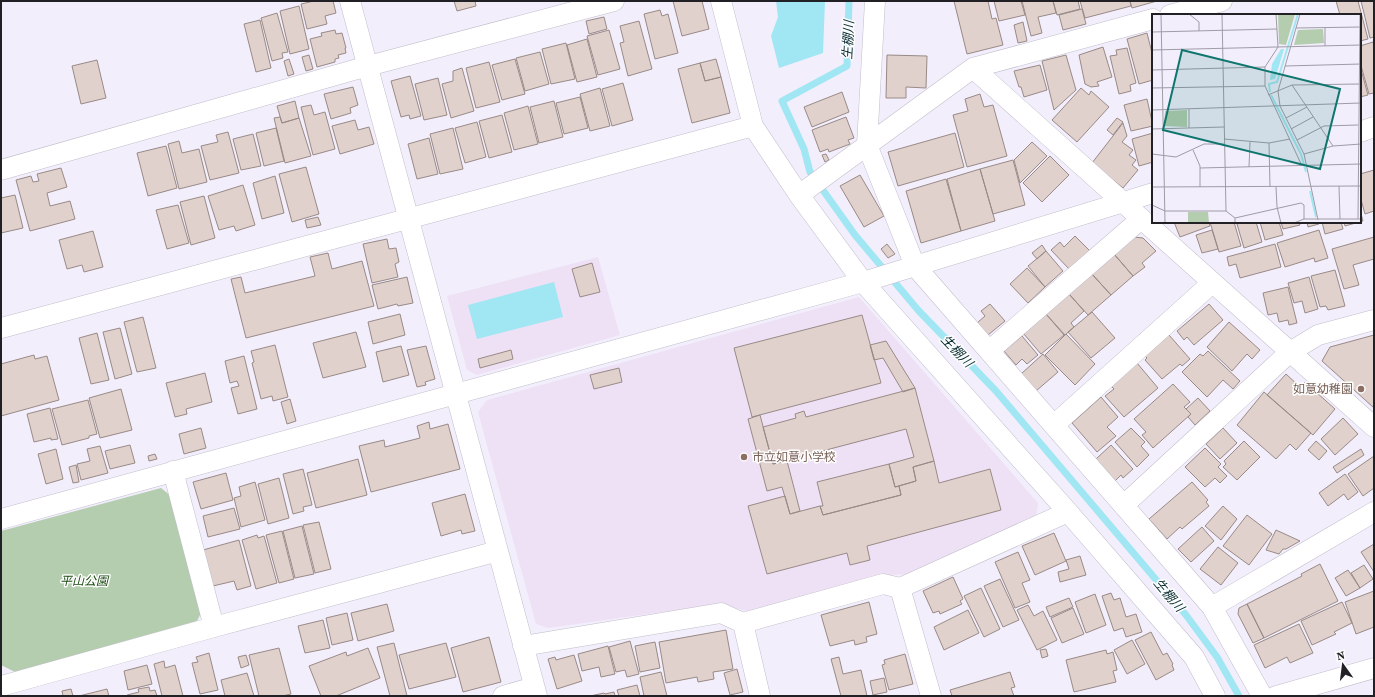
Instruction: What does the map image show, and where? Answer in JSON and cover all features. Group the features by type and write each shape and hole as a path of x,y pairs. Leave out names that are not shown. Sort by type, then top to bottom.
{"street":[{"path":"350,1 535,692 503,696"},
{"path":"1,170 368,66 614,1"},
{"path":"721,1 753,126 801,193 867,280 1194,657 1215,696"},
{"path":"875,1 867,145 910,267 990,351 1212,607 1262,696"},
{"path":"1174,14 1222,1"},
{"path":"801,193 973,68 1152,19"},
{"path":"973,68 1374,427"},
{"path":"1,328 753,126"},
{"path":"1361,132 1374,127"},
{"path":"1,519 867,280 1152,193"},
{"path":"990,351 1141,219"},
{"path":"1054,425 1212,282"},
{"path":"1124,505 1290,352 1318,335 1374,320"},
{"path":"173,471 214,627"},
{"path":"523,646 721,613 743,623 883,584 900,588 1068,512"},
{"path":"1212,607 1374,512"},
{"path":"1,686 498,551"},
{"path":"900,588 931,696"},
{"path":"743,623 760,696"},
{"path":"1276,696 1374,668"}],"shaded area":[{"path":"598,257 620,335 477,375 467,370 447,296"},
{"name":"市立如意小学校","path":"859,297 1038,503 1036,517 913,574 888,575 754,613 719,604 548,628 536,624 478,412 487,400"}],"green space":[{"name":"平山公園","path":"161,488 171,496 202,611 197,621 15,672 1,665 1,531"}],"water":[{"path":"776,1 825,1 823,53 779,68 771,36 778,17"},
{"path":"554,282 563,317 477,339 468,305"}],"building":[{"path":"314,1 333,1 336,13 325,16 327,24 307,29 301,4"},
{"path":"454,1 475,1 476,6 457,11"},
{"path":"673,1 702,1 709,29 682,36"},
{"path":"954,1 988,1 992,19 996,18 1003,45 967,54"},
{"path":"994,1 1021,1 1025,15 999,21"},
{"path":"1022,1 1053,1 1056,13 1038,17 1042,33 1031,36"},
{"path":"1053,1 1078,1 1080,9 1057,15"},
{"path":"1080,1 1130,1 1131,6 1085,18"},
{"path":"1130,1 1157,1 1132,8"},
{"path":"1336,1 1358,1 1368,39 1361,41 1361,14 1340,14"},
{"path":"1361,1 1374,1 1374,37 1370,38"},
{"path":"299,6 309,49 290,54 280,11"},
{"path":"1082,9 1086,24 1063,30 1059,15"},
{"path":"660,10 662,16 668,14 678,53 655,59 644,14"},
{"path":"277,13 288,52 282,53 283,58 272,61 261,18"},
{"path":"604,17 607,29 589,34 586,21"},
{"path":"260,20 271,68 256,72 244,24"},
{"path":"639,21 652,69 628,76 620,43 624,42 620,26"},
{"path":"1023,22 1027,41 1018,43 1014,25"},
{"path":"335,30 336,34 342,33 346,53 338,55 339,58 335,59 335,62 317,67 310,39 322,36 321,33"},
{"path":"609,30 620,69 598,75 587,36"},
{"path":"1147,33 1152,53 1152,80 1139,84 1127,39"},
{"path":"587,39 597,77 577,82 567,45"},
{"path":"1373,42 1374,93 1369,94 1361,66 1361,46"},
{"path":"566,43 575,79 551,84 542,49"},
{"path":"1103,47 1112,77 1097,82 1099,86 1091,87 1085,84 1079,55"},
{"path":"1127,48 1136,83 1130,85 1131,91 1119,94 1110,56 1117,55 1116,50"},
{"path":"540,52 549,84 525,91 516,58"},
{"path":"309,55 313,69 306,71 302,57"},
{"path":"887,55 927,56 926,88 906,87 906,98 886,98"},
{"path":"1066,55 1076,90 1054,110 1042,61"},
{"path":"289,59 294,74 288,76 284,61"},
{"path":"515,59 525,94 502,100 492,65"},
{"path":"716,59 721,77 705,81 700,63"},
{"path":"97,60 106,98 81,104 72,66"},
{"path":"489,62 500,102 476,108 466,68"},
{"path":"700,63 705,81 721,77 730,113 692,123 678,69"},
{"path":"1040,65 1047,90 1024,97 1014,71"},
{"path":"462,68 474,111 451,118 442,84 453,81 453,71"},
{"path":"1361,70 1368,95 1361,97"},
{"path":"410,76 421,116 410,119 409,115 401,117 391,81"},
{"path":"438,78 447,115 424,120 415,84"},
{"path":"623,83 633,120 612,126 602,89"},
{"path":"353,87 358,105 350,108 351,113 331,119 324,94"},
{"path":"600,88 610,126 590,131 580,94"},
{"path":"1081,88 1089,95 1091,91 1109,107 1077,142 1052,120"},
{"path":"842,92 849,112 812,127 804,107"},
{"path":"980,94 984,107 993,105 1007,156 967,167 953,115 968,111 965,99"},
{"path":"580,97 588,128 564,134 556,103"},
{"path":"1147,99 1152,126 1131,131 1124,105"},
{"path":"295,101 299,118 282,123 277,106"},
{"path":"554,101 563,137 539,143 530,107"},
{"path":"311,105 314,115 325,112 335,149 313,155 301,107"},
{"path":"528,106 538,144 514,150 504,113"},
{"path":"502,115 512,152 489,158 479,121"},
{"path":"280,117 282,123 299,118 311,156 285,163 274,118"},
{"path":"846,117 854,138 848,140 850,144 829,152 828,149 820,152 812,130"},
{"path":"1117,118 1123,122 1113,135 1107,130"},
{"path":"355,120 358,130 369,127 374,144 340,154 332,126"},
{"path":"477,122 486,157 465,163 455,128"},
{"path":"1123,123 1127,136 1122,142 1133,150 1129,155 1136,160 1132,165 1138,170 1123,188 1092,163"},
{"path":"276,128 284,161 264,166 256,133"},
{"path":"453,128 463,169 440,174 430,134"},
{"path":"228,132 239,173 210,180 201,146 218,142 216,135"},
{"path":"955,133 964,167 898,186 888,152"},
{"path":"1152,133 1152,162 1139,166 1132,139"},
{"path":"253,134 261,166 241,170 233,139"},
{"path":"429,138 438,174 417,179 408,144"},
{"path":"179,141 182,153 199,149 207,182 179,189 168,144"},
{"path":"1032,142 1047,156 1020,183 1014,160"},
{"path":"166,146 177,188 148,196 137,153"},
{"path":"826,154 829,160 825,162 822,155"},
{"path":"1050,156 1069,175 1042,202 1023,183"},
{"path":"1013,160 1025,205 993,214 980,169"},
{"path":"306,167 319,214 292,222 279,174"},
{"path":"61,168 67,187 47,193 50,206 70,201 75,219 30,231 16,180 31,176 33,182 39,181 37,174"},
{"path":"980,169 995,221 961,231 947,179"},
{"path":"1374,170 1374,211 1365,214 1361,200 1361,174"},
{"path":"860,175 884,216 864,227 840,186"},
{"path":"275,176 284,213 262,219 253,183"},
{"path":"946,179 961,231 921,243 906,191"},
{"path":"243,185 255,225 236,231 234,226 219,230 208,196"},
{"path":"15,195 23,228 1,233 1,198"},
{"path":"204,196 215,238 191,245 180,202"},
{"path":"178,205 189,243 167,249 156,210"},
{"path":"318,217 321,225 307,228 305,220"},
{"path":"1174,223 1209,223 1210,226 1180,237"},
{"path":"1210,223 1234,223 1241,246 1219,252"},
{"path":"1256,223 1262,242 1244,248 1237,224"},
{"path":"1260,223 1279,223 1283,235 1265,240"},
{"path":"1281,223 1299,223 1300,225 1283,229"},
{"path":"1307,223 1319,224 1308,227"},
{"path":"1322,223 1341,223 1343,229 1325,234"},
{"path":"1344,223 1356,223 1345,226"},
{"path":"1212,230 1218,249 1202,253 1196,235"},
{"path":"1319,230 1328,258 1315,262 1314,258 1285,267 1277,243"},
{"path":"93,231 103,267 84,272 82,265 67,269 59,240"},
{"path":"1075,236 1090,251 1070,270 1051,250 1060,242 1064,247"},
{"path":"1134,237 1143,238 1156,251 1142,263 1145,267 1133,276 1114,254"},
{"path":"1374,237 1374,259 1353,265 1359,285 1344,289 1332,249"},
{"path":"387,239 389,249 396,248 399,262 395,264 398,277 372,283 363,244"},
{"path":"887,244 895,254 888,258 881,249"},
{"path":"1275,244 1281,267 1240,278 1236,264 1229,266 1227,257"},
{"path":"1042,245 1046,251 1037,259 1032,253"},
{"path":"1046,251 1063,271 1045,287 1028,266"},
{"path":"328,253 332,269 362,261 374,306 246,338 231,279 241,277 245,293 315,276 310,257"},
{"path":"1114,254 1133,276 1111,295 1091,273"},
{"path":"592,263 600,292 580,297 572,269"},
{"path":"1027,268 1045,287 1028,303 1010,284"},
{"path":"1335,270 1345,306 1328,310 1326,306 1320,307 1311,276"},
{"path":"1091,273 1111,295 1088,315 1069,294"},
{"path":"407,277 413,303 398,306 397,304 378,309 372,285"},
{"path":"1309,277 1318,309 1305,313 1302,301 1294,303 1288,283"},
{"path":"1288,287 1297,323 1289,325 1288,320 1279,322 1277,313 1268,315 1263,293"},
{"path":"1069,294 1084,311 1071,323 1074,327 1065,335 1046,314"},
{"path":"990,304 1005,321 988,335 977,323 985,316 981,311"},
{"path":"1209,304 1223,320 1194,345 1187,337 1184,340 1177,331"},
{"path":"1092,312 1115,338 1091,358 1068,332"},
{"path":"400,314 405,335 373,344 368,322"},
{"path":"1046,314 1064,335 1041,354 1023,333"},
{"path":"862,315 881,383 752,417 734,348"},
{"path":"143,317 156,368 137,372 124,322"},
{"path":"1229,322 1260,350 1252,359 1247,354 1232,371 1207,347"},
{"path":"120,328 132,374 115,379 103,332"},
{"path":"356,332 366,367 323,378 313,343"},
{"path":"97,333 109,380 91,384 79,338"},
{"path":"1066,334 1095,364 1075,385 1045,355"},
{"path":"1169,335 1190,359 1182,366 1180,364 1162,379 1145,360 1147,358 1145,356"},
{"name":"如意幼稚園","path":"1374,335 1374,408 1322,361 1330,347"},
{"path":"1022,336 1038,355 1027,364 1022,359 1016,365 1004,351"},
{"path":"886,341 915,388 903,392 883,358 874,360 870,345"},
{"path":"275,345 288,397 273,401 272,396 261,399 252,363 254,362 251,351"},
{"path":"401,346 409,375 383,382 376,352"},
{"path":"426,346 435,379 425,382 426,385 417,387 407,350"},
{"path":"511,350 513,359 480,368 478,359"},
{"path":"1208,351 1240,381 1233,389 1223,380 1207,397 1182,372 1200,354 1203,356"},
{"path":"1043,354 1058,372 1036,391 1021,374"},
{"path":"34,355 35,359 47,356 59,400 1,416 1,364"},
{"path":"244,356 257,409 238,414 231,388 239,386 237,381 230,383 225,361"},
{"path":"1137,363 1158,388 1124,417 1105,396 1114,389 1111,386"},
{"path":"619,368 622,382 594,389 590,375"},
{"path":"205,373 212,402 186,409 187,414 175,417 166,383"},
{"path":"1286,374 1300,387 1305,382 1335,409 1313,435 1267,395"},
{"path":"1173,384 1190,402 1184,407 1191,414 1153,448 1142,435 1146,432 1134,419"},
{"path":"915,388 934,461 913,467 916,481 895,487 889,464 914,457 906,429 773,464 763,427 796,418 795,414 804,411 806,417"},
{"path":"121,389 132,430 100,438 89,398"},
{"path":"1264,392 1311,433 1296,450 1290,444 1276,459 1237,425"},
{"path":"1101,397 1118,417 1107,427 1116,436 1097,452 1072,423"},
{"path":"1198,398 1210,411 1195,425 1188,417 1191,414 1186,409"},
{"path":"290,399 296,421 287,424 281,402"},
{"path":"88,400 97,434 89,436 89,438 62,445 52,409"},
{"path":"50,408 58,439 51,440 51,438 34,442 27,414"},
{"path":"760,415 773,464 787,461 800,511 790,514 782,487 767,491 748,419"},
{"path":"1343,418 1358,434 1335,455 1321,439"},
{"path":"429,422 430,429 448,424 460,469 371,492 359,446 384,440 385,447 420,438 417,426"},
{"path":"201,428 206,448 184,454 179,434"},
{"path":"1131,428 1145,442 1141,446 1149,455 1137,467 1115,442"},
{"path":"1223,428 1237,443 1220,459 1206,444"},
{"path":"1244,441 1260,457 1237,480 1223,467 1226,464 1224,461"},
{"path":"1316,441 1327,451 1319,460 1308,450"},
{"path":"130,445 135,463 110,469 105,451"},
{"path":"1111,445 1133,469 1123,478 1121,475 1115,481 1096,459"},
{"path":"100,446 108,473 81,480 77,464 90,461 87,449"},
{"path":"1205,448 1221,464 1218,467 1227,476 1220,483 1215,478 1205,487 1185,467"},
{"path":"56,449 63,479 46,484 38,454"},
{"path":"1361,449 1364,455 1337,473 1333,467"},
{"path":"155,454 157,459 149,461 148,456"},
{"path":"1374,456 1374,488 1363,496 1348,474"},
{"path":"358,459 367,495 316,508 307,473"},
{"path":"934,461 939,483 990,469 1001,510 867,546 870,560 850,565 847,553 767,574 748,506 785,496 790,514 820,506 823,515 901,495 899,486 916,481 913,467"},
{"path":"889,464 895,487 899,486 901,495 823,515 820,506 823,506 817,482"},
{"path":"76,465 79,482 73,483 69,467"},
{"path":"303,469 312,505 303,507 304,511 293,514 283,474"},
{"path":"226,473 233,500 201,509 193,482"},
{"path":"1345,474 1358,492 1348,500 1344,494 1328,506 1319,493"},
{"path":"279,478 289,518 268,524 258,484"},
{"path":"255,482 265,520 241,527 234,498 241,496 239,487"},
{"path":"1192,482 1208,500 1206,502 1209,506 1182,529 1180,527 1167,539 1149,519"},
{"path":"465,494 475,531 462,534 461,530 441,536 432,503"},
{"path":"1223,506 1237,519 1221,540 1205,526"},
{"path":"234,508 240,529 208,537 203,516"},
{"path":"1247,515 1272,534 1249,565 1223,546"},
{"path":"319,522 331,569 315,573 303,525"},
{"path":"302,526 314,574 295,578 283,531"},
{"path":"1202,527 1214,541 1191,562 1178,549"},
{"path":"1276,530 1300,541 1286,549 1283,549 1279,554 1266,550"},
{"path":"282,531 294,579 279,583 266,535"},
{"path":"1054,533 1066,561 1035,575 1022,546"},
{"path":"257,535 258,538 264,536 277,583 256,589 242,540"},
{"path":"239,540 251,586 237,590 234,581 213,586 203,550"},
{"path":"1374,544 1374,572 1361,552"},
{"path":"1218,547 1238,563 1221,585 1200,569"},
{"path":"1018,552 1030,580 1022,583 1030,602 1015,608 995,562"},
{"path":"1080,556 1086,575 1060,582 1058,572 1069,569 1066,560"},
{"path":"1320,564 1338,601 1264,638 1247,604 1302,576 1301,574"},
{"path":"1364,565 1373,579 1360,588 1351,573"},
{"path":"1348,570 1360,588 1346,596 1335,578"},
{"path":"953,577 963,599 960,601 962,604 940,614 939,611 933,613 923,591"},
{"path":"1000,579 1019,620 1003,627 984,586"},
{"path":"981,588 1000,629 984,637 964,596"},
{"path":"1374,591 1374,627 1356,634 1345,602"},
{"path":"1111,593 1114,600 1120,598 1126,617 1136,614 1142,632 1126,637 1123,628 1114,631 1102,596"},
{"path":"1095,594 1106,625 1086,633 1075,602"},
{"path":"1069,598 1073,607 1050,617 1046,607"},
{"path":"869,602 877,634 866,637 867,642 855,645 854,640 830,646 821,615"},
{"path":"1342,602 1352,623 1334,632 1336,634 1312,645 1301,621"},
{"path":"387,604 394,631 358,641 351,613"},
{"path":"1247,604 1264,638 1253,643 1238,614 1239,608"},
{"path":"1028,605 1034,616 1043,611 1057,640 1037,650 1017,610"},
{"path":"1073,608 1084,634 1062,643 1051,618"},
{"path":"968,610 979,633 944,650 934,627"},
{"path":"347,613 353,640 332,645 326,618"},
{"path":"323,620 330,648 305,653 298,626"},
{"path":"1299,624 1313,653 1290,663 1287,657 1265,668 1254,645"},
{"path":"726,630 733,669 713,672 714,679 698,682 697,677 666,683 659,642"},
{"path":"1151,632 1163,655 1167,653 1173,664 1174,670 1156,680 1135,640"},
{"path":"489,637 501,682 463,692 451,648"},
{"path":"1132,640 1145,664 1127,674 1114,650"},
{"path":"630,641 639,674 627,677 625,670 616,672 609,647"},
{"path":"655,642 660,668 640,672 635,646"},
{"path":"394,643 407,696 390,696 377,647"},
{"path":"446,643 456,677 409,689 399,655"},
{"path":"608,646 615,674 601,677 599,667 582,671 578,654"},
{"path":"279,648 291,694 282,696 259,696 249,655"},
{"path":"368,648 380,678 336,696 321,696 309,666 346,652 347,656"},
{"path":"1046,649 1048,656 1042,658 1040,650"},
{"path":"1106,650 1107,654 1113,652 1117,670 1113,671 1116,682 1074,692 1066,660"},
{"path":"209,653 218,690 200,694 192,663 198,662 196,657"},
{"path":"905,654 913,684 889,690 882,665 885,664 884,660"},
{"path":"246,655 249,665 241,668 238,657"},
{"path":"574,655 582,681 557,689 548,659 555,657 556,660"},
{"path":"839,657 843,674 861,670 867,696 841,696 831,659"},
{"path":"164,661 165,668 175,665 183,696 162,696 154,664"},
{"path":"147,665 152,684 128,690 124,671"},
{"path":"737,669 743,692 730,695 724,673"},
{"path":"661,672 667,696 644,696 640,677"},
{"path":"1010,672 1015,687 1011,688 1014,696 952,696 950,690"},
{"path":"247,673 254,696 225,696 221,680"},
{"path":"884,678 887,692 873,695 870,681"},
{"path":"637,685 640,696 619,696 617,690"},
{"path":"149,687 150,691 155,690 157,696 127,696 139,692 138,689"},
{"path":"71,689 73,696 63,696 62,691"},
{"path":"107,689 109,696 79,696"},
{"path":"614,692 615,696 590,696 604,693"}],"waterway":[{"name":"生棚川","path":"849,1 847,66 782,101 804,149 810,172 855,235 918,310 996,391 1186,615 1217,657 1239,696"}],"place":[{"name":"如意幼稚園","path":"1361,389"},
{"name":"市立如意小学校","path":"744,457"}]}
